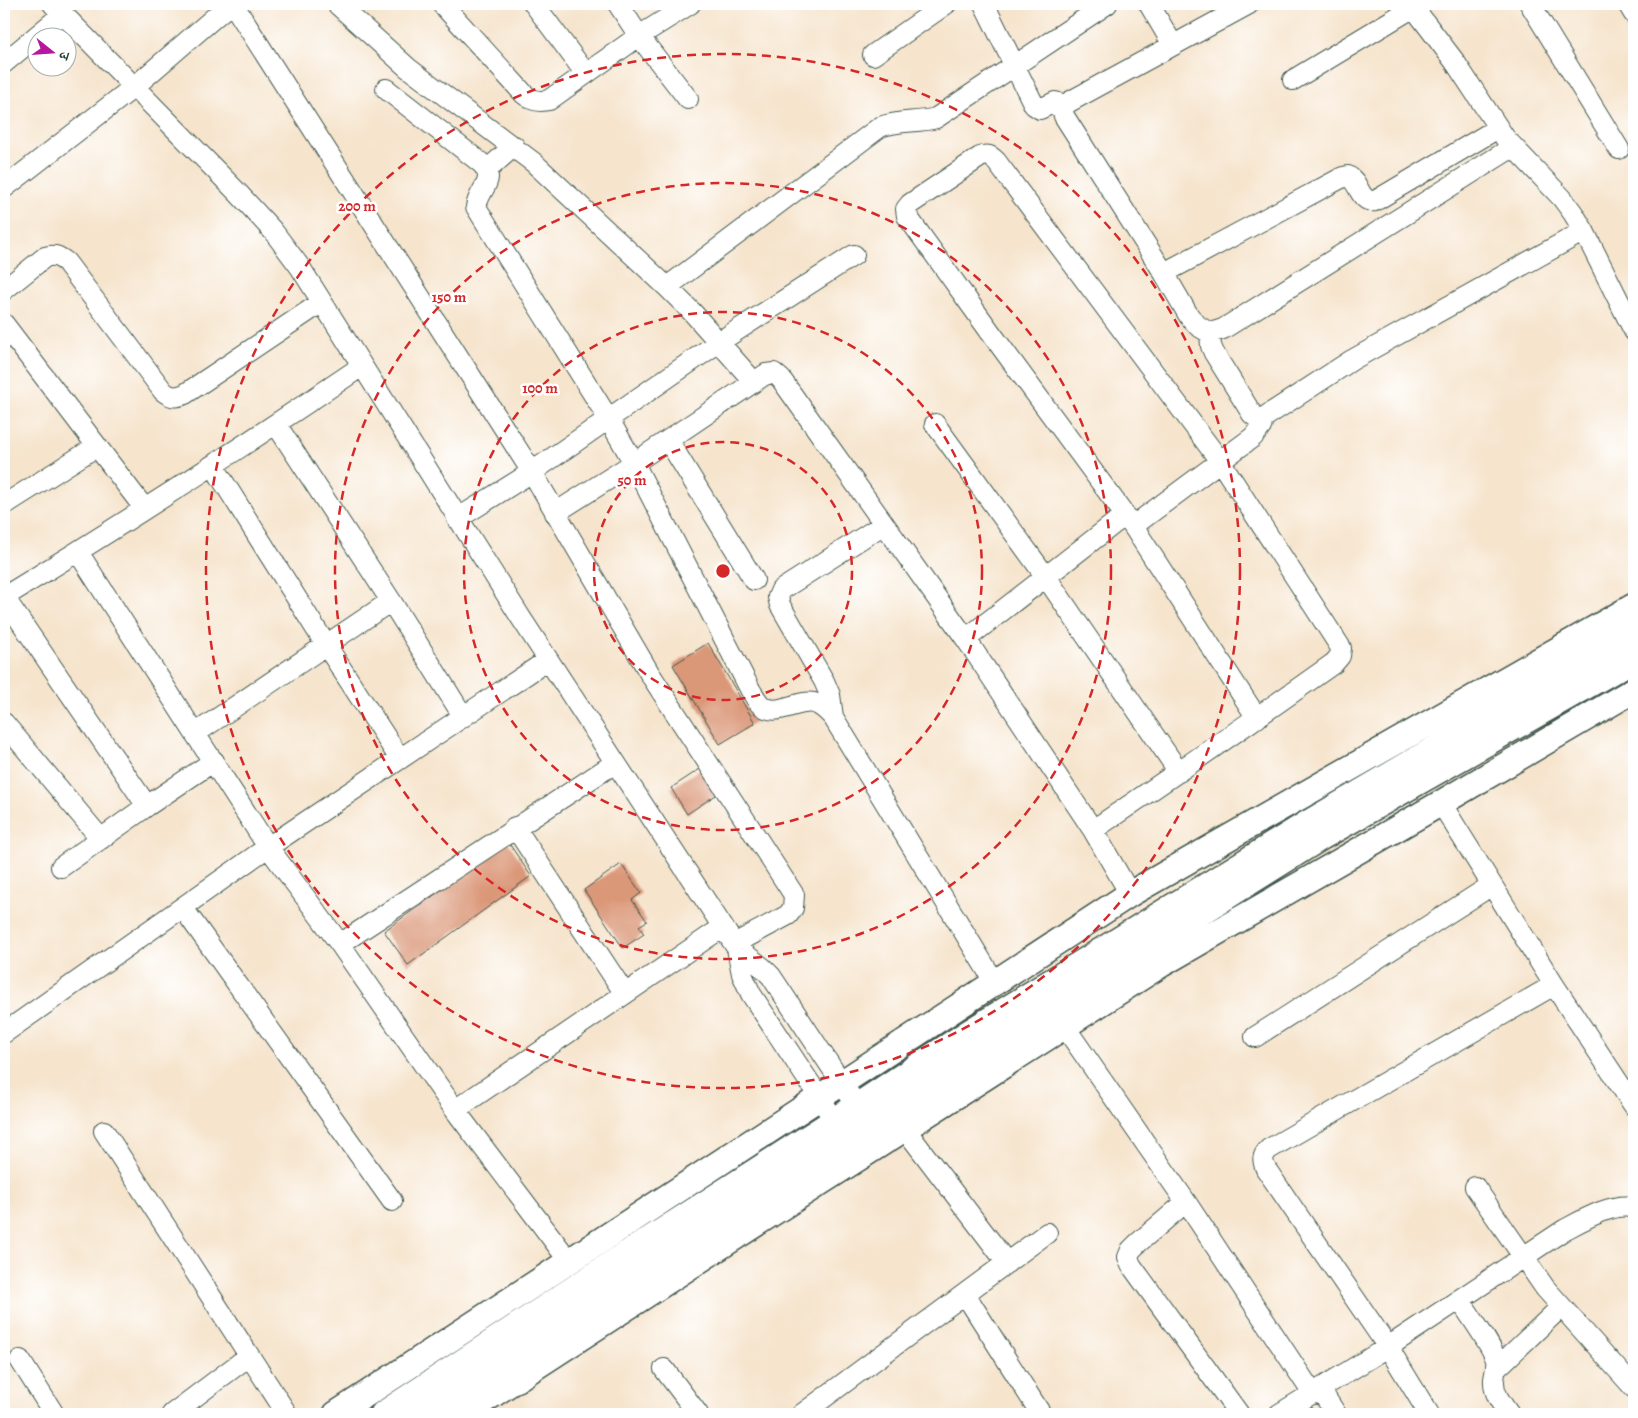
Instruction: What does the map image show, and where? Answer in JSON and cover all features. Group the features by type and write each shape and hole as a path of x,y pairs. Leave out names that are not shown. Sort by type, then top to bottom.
{"main road":[{"path":"336,1414 1130,894 1634,606"},
{"path":"383,1414 617,1260 870,1125 968,1033 1308,823 1634,632"},
{"path":"422,1414 633,1275 870,1125 983,1049 1322,836 1634,659"},
{"path":"870,1125 905,1129 1162,964 1634,690"},
{"path":"469,1413 846,1139"}],"street":[{"path":"4,188 134,87 232,4 532,472 650,674 794,895 793,908 788,915 736,946"},
{"path":"337,4 408,68 456,106 514,146 532,162 667,287 693,313 754,382"},
{"path":"442,4 524,94 531,100 541,102 550,100 639,36 690,4"},
{"path":"534,4 586,74"},
{"path":"618,4 639,36 688,99"},
{"path":"873,55 946,4"},
{"path":"984,4 1037,108 1043,108 1051,102 1058,103 1064,116 1164,273 1189,316 1198,326 1210,333 1223,329 1513,147"},
{"path":"667,287 880,127 889,124 926,121 936,118 1014,64 1107,4"},
{"path":"1149,4 1172,45"},
{"path":"1062,110 1069,102 1248,4"},
{"path":"1530,4 1618,149"},
{"path":"1628,4 1634,14"},
{"path":"1293,80 1412,5 1456,62 1498,128 1513,147 1562,198 1584,231 1634,331"},
{"path":"4,63 58,9 273,231 300,267 457,519 723,927 736,946 771,976 870,1125"},
{"path":"386,89 481,163 487,170 489,176 487,184 477,200 476,207 608,418 634,463 751,691 761,705 770,709 781,709 812,702 823,707 833,717 995,983"},
{"path":"1164,273 1342,177 1348,176 1352,178 1363,197 1367,200 1375,201 1498,128"},
{"path":"487,170 514,146"},
{"path":"1093,830 1179,772 1257,718 1334,664 1340,656 1341,648 1220,461 996,161 991,155 985,154 910,204 906,209 907,216 1129,520 1257,718"},
{"path":"1210,333 1211,346 1219,361 1252,414 1256,418 1262,418 1352,360 1584,231"},
{"path":"457,519 532,472 719,342 854,254"},
{"path":"4,290 45,257 52,255 59,257 66,262 163,391 169,396 178,397 322,302"},
{"path":"4,324 144,508"},
{"path":"147,806 4,597 78,552 362,366"},
{"path":"555,513 634,463 766,374 774,373 782,379 966,639 1093,830 1130,894"},
{"path":"966,639 1046,577 1252,438 1261,427 1262,418"},
{"path":"276,424 463,716"},
{"path":"935,424 1046,577 1179,772"},
{"path":"668,440 754,580"},
{"path":"4,506 97,446"},
{"path":"213,464 400,759"},
{"path":"833,717 830,695 824,681 780,605 778,597 781,590 884,524"},
{"path":"78,552 268,847 340,944 455,1110 569,1261"},
{"path":"196,733 391,602"},
{"path":"4,1033 268,847 548,660"},
{"path":"4,723 101,839"},
{"path":"62,867 214,761"},
{"path":"340,944 515,827 615,763"},
{"path":"1441,803 1554,985 1634,1106"},
{"path":"515,827 625,994"},
{"path":"1256,1036 1492,885"},
{"path":"183,908 392,1201"},
{"path":"455,1110 723,927"},
{"path":"736,946 739,964 746,984 846,1139"},
{"path":"1429,1414 1388,1347 1266,1169 1263,1161 1264,1154 1269,1149 1554,985"},
{"path":"1065,1027 1316,1391 1336,1414"},
{"path":"905,1129 1007,1263"},
{"path":"104,1131 287,1414"},
{"path":"1475,1187 1545,1288 1634,1388"},
{"path":"1186,1202 1138,1243 1128,1256 1131,1265 1239,1414"},
{"path":"1279,1414 1388,1347 1564,1230 1586,1218 1618,1207 1631,1206 1634,1208"},
{"path":"802,1414 1047,1233"},
{"path":"965,1294 1041,1414"},
{"path":"1460,1300 1496,1360 1494,1383 1496,1392 1498,1399 1509,1414"},
{"path":"1496,1369 1561,1308"},
{"path":"172,1414 249,1356"},
{"path":"20,1360 54,1414"},
{"path":"664,1369 698,1414"}],"building":[{"path":"708,643 755,723 720,744 673,665"},
{"path":"703,767 719,793 687,814 671,788"},
{"path":"508,842 531,876 408,965 384,931"},
{"path":"621,864 641,893 632,900 647,921 639,926 644,934 623,948 584,890"}]}
